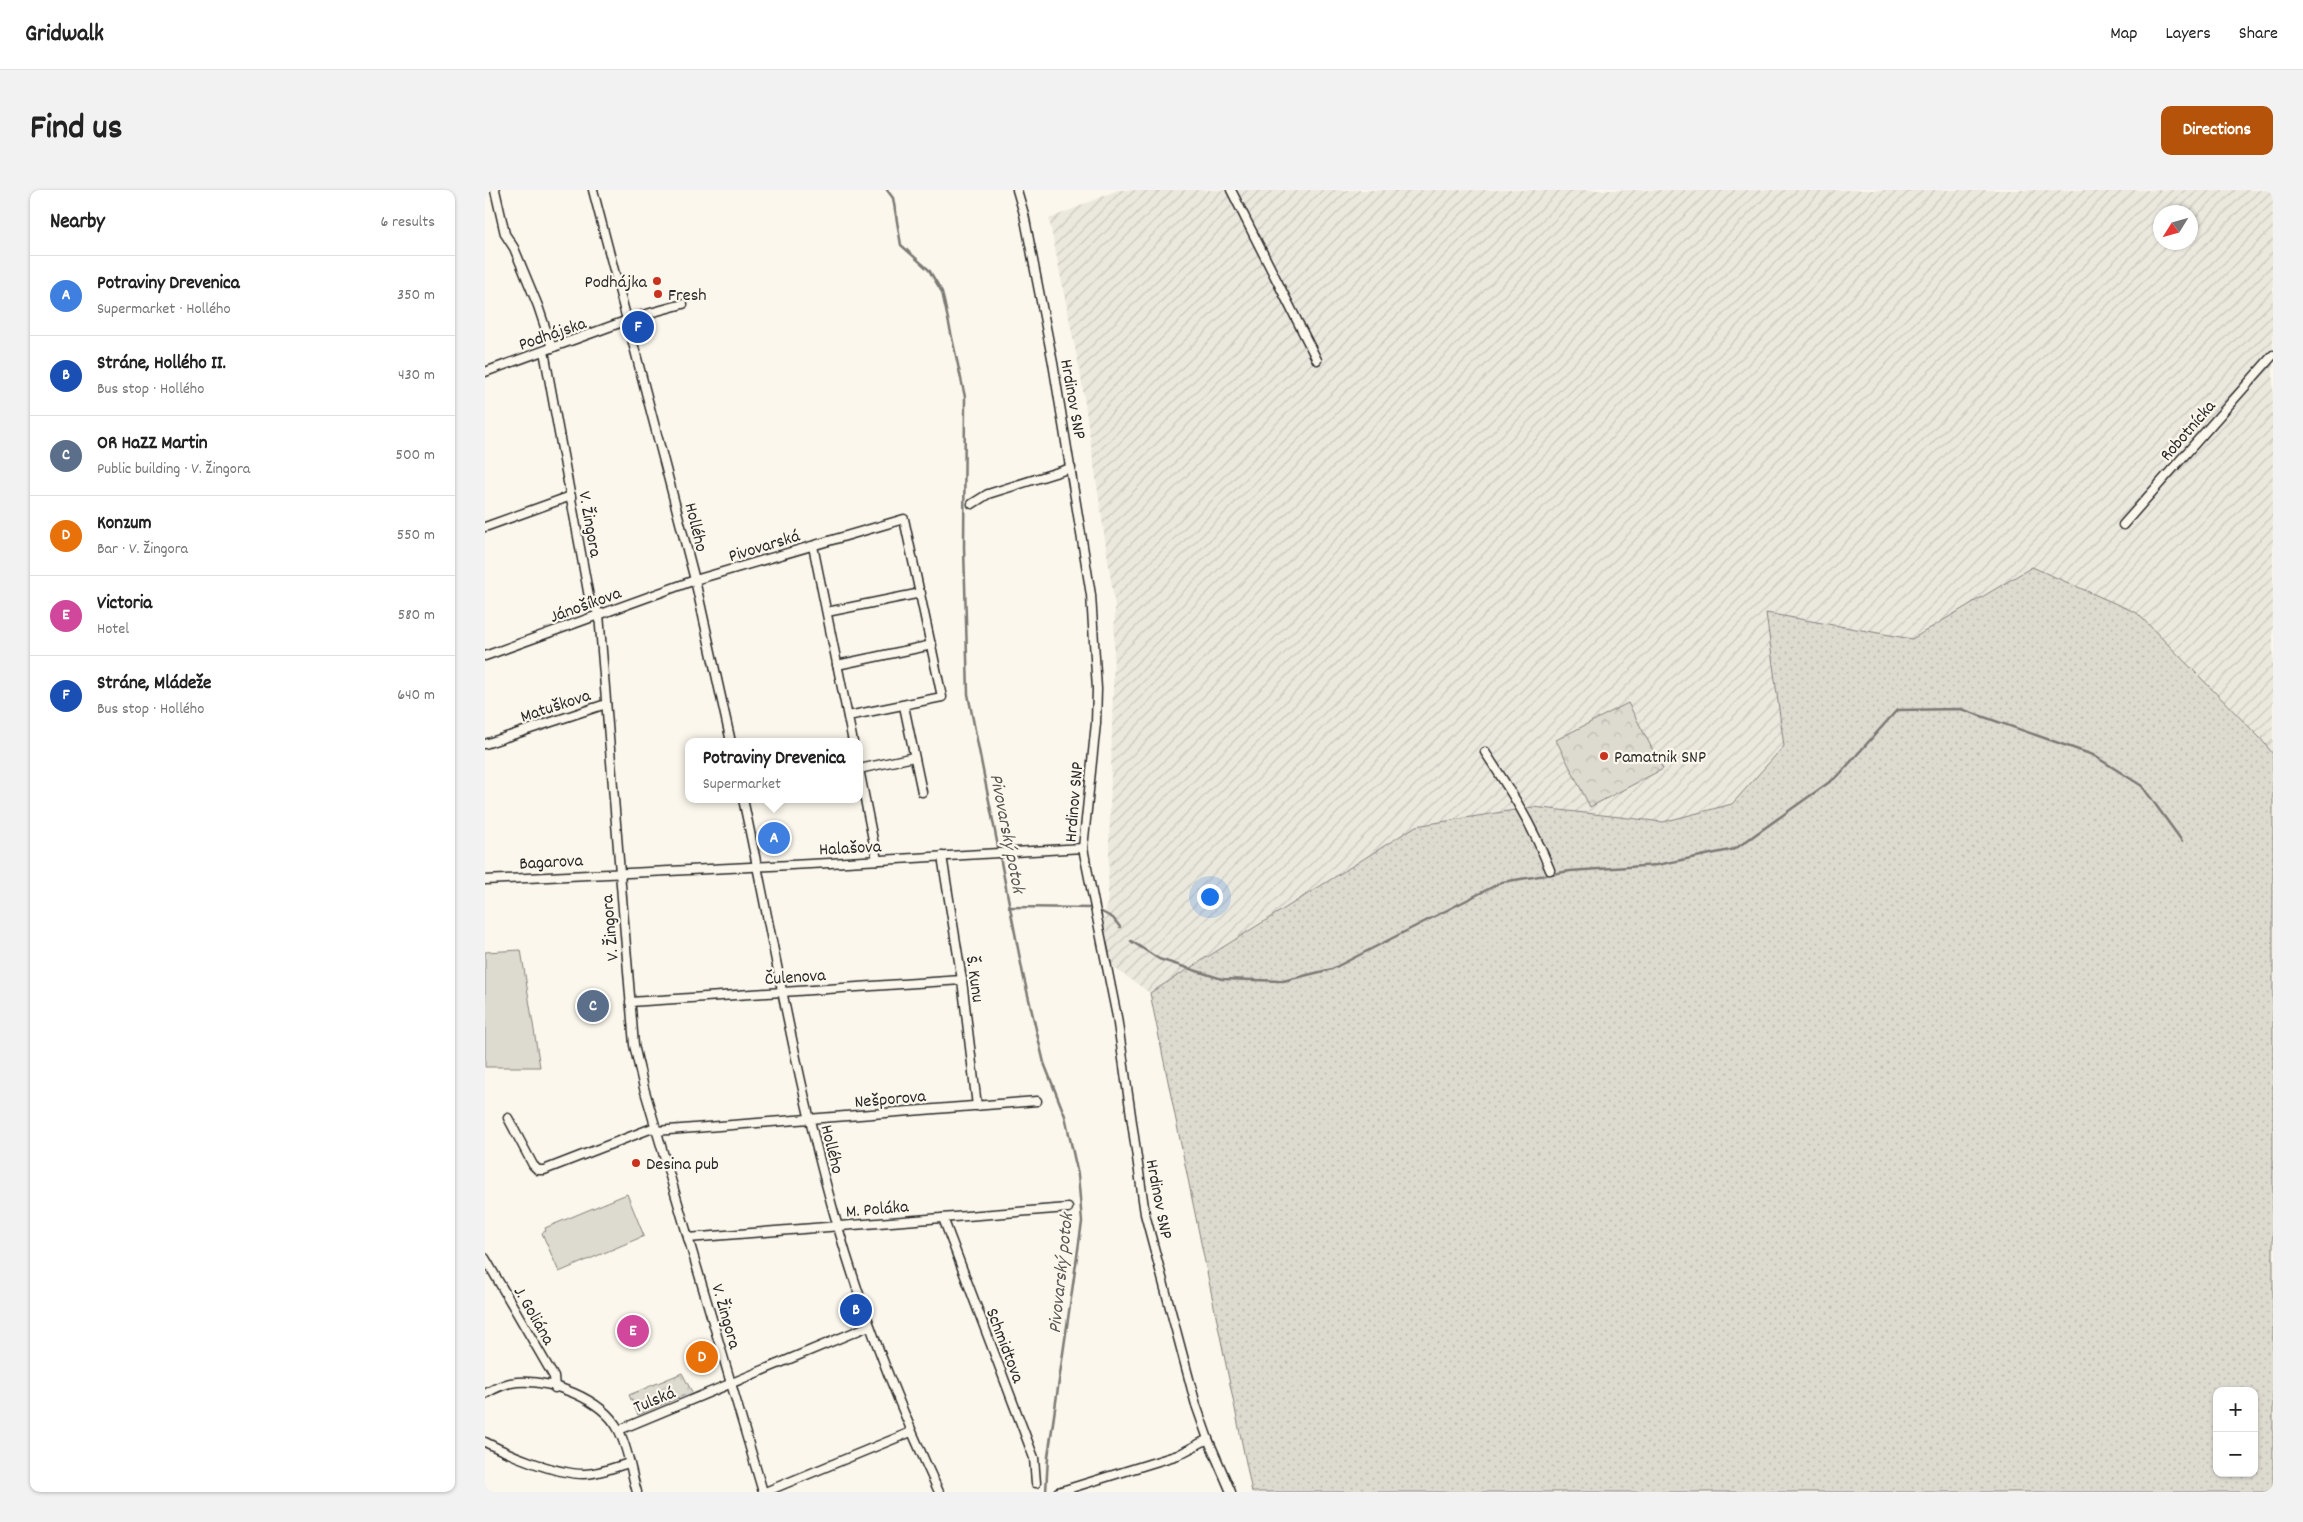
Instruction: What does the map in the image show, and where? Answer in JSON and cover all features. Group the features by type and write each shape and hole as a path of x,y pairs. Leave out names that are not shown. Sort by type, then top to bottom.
{"street":[{"name":"V. Žingora","path":"495,190 505,234 514,248 538,306 548,350 589,597 599,614 619,873 636,1055 656,1129 764,1492"},
{"name":"Hollého","path":"593,190 695,580 730,738"},
{"name":"Hrdinov SNP","path":"1017,190 1024,214 1071,468 1091,594 1097,689 1096,723 1083,848 1127,1081 1145,1214 1183,1363 1208,1439 1231,1492"},
{"path":"1231,190 1317,360"},
{"name":"Podhájska","path":"485,372 628,322 639,316 683,304"},
{"name":"Robotnícka","path":"2123,525 2273,355"},
{"path":"972,504 988,494 1071,468"},
{"path":"485,527 571,496"},
{"name":"Pivovarská","path":"695,580 904,519 942,697 848,716"},
{"name":"Pivovarská","path":"813,546 852,738"},
{"name":"Jánošíkova","path":"485,656 695,580"},
{"path":"827,612 921,592"},
{"path":"837,664 932,645"},
{"name":"Matuškova","path":"485,744 606,704"},
{"path":"904,706 922,792"},
{"path":"1485,752 1536,834 1550,870"},
{"path":"863,768 914,757"},
{"path":"863,789 877,860"},
{"name":"Hollého","path":"744,803 810,1119 837,1227 869,1326 911,1432 939,1492"},
{"name":"Halašova","path":"619,873 1083,848"},
{"name":"Š. Kunu","path":"942,856 962,980 977,1106"},
{"name":"Bagarova","path":"485,880 619,873"},
{"name":"Čulenova","path":"630,1002 962,980"},
{"name":"Nešporova","path":"508,1118 533,1165 538,1170 544,1170 656,1129 1037,1101"},
{"name":"M. Poláka","path":"688,1238 1068,1208"},
{"name":"Schmidtova","path":"943,1218 1034,1458 1036,1483"},
{"name":"J. Goliána","path":"485,1258 553,1377 555,1388"},
{"path":"485,1278 493,1273"},
{"name":"Tulská","path":"485,1394 497,1387 519,1382 555,1388 582,1397 598,1406 619,1430 869,1326"},
{"path":"619,1430 637,1492"},
{"path":"764,1492 911,1432"},
{"path":"1058,1492 1178,1455 1208,1439"},
{"path":"485,1442 505,1453 566,1472 585,1474 629,1463"}],"shaded area":[{"path":"1118,190 2273,190 2273,754 2261,739 2032,567 1912,639 1767,613 1784,746 1732,804 1663,822 1533,807 1416,826 1150,993 1099,957 1108,895 1115,607 1081,377 1049,219"}],"green space":[{"path":"2032,567 2137,613 2261,739 2273,754 2273,1492 1252,1492 1150,993 1416,826 1533,807 1663,822 1732,804 1784,746 1766,613 1912,639"},
{"path":"1628,703 1663,769 1590,807 1556,740"},
{"path":"521,950 540,1067 485,1067 485,952"},
{"path":"627,1194 644,1236 559,1272 542,1233 546,1231 545,1228"},
{"path":"682,1373 692,1392 638,1415 629,1395"}],"waterway":[{"name":"Pivovarský potok","path":"887,190 893,198 901,245 929,270 942,292 965,397 964,548 968,694 1023,974 1044,1063 1065,1116 1078,1175 1082,1222 1048,1457 1046,1492"},
{"path":"1131,941 1159,959 1222,979 1283,981 1332,969 1502,882 1570,871 1657,865 1735,849 1838,776 1897,710 1961,709 2093,755 2142,786 2182,841"},
{"path":"1009,907 1093,908"},
{"path":"1098,910 1113,918 1120,927"}],"place":[{"name":"Podhájka","path":"657,281"},
{"name":"Fresh","path":"658,294"},
{"name":"Stráne, Mládeže","path":"638,327"},
{"name":"Pamatnik SNP","path":"1604,756"},
{"name":"Potraviny Drevenica","path":"774,838"},
{"name":"OR HaZZ Martin","path":"593,1006"},
{"name":"Desina pub","path":"636,1163"},
{"name":"Stráne, Hollého II.","path":"856,1310"},
{"name":"Victoria","path":"633,1331"},
{"name":"Konzum","path":"702,1357"}]}
